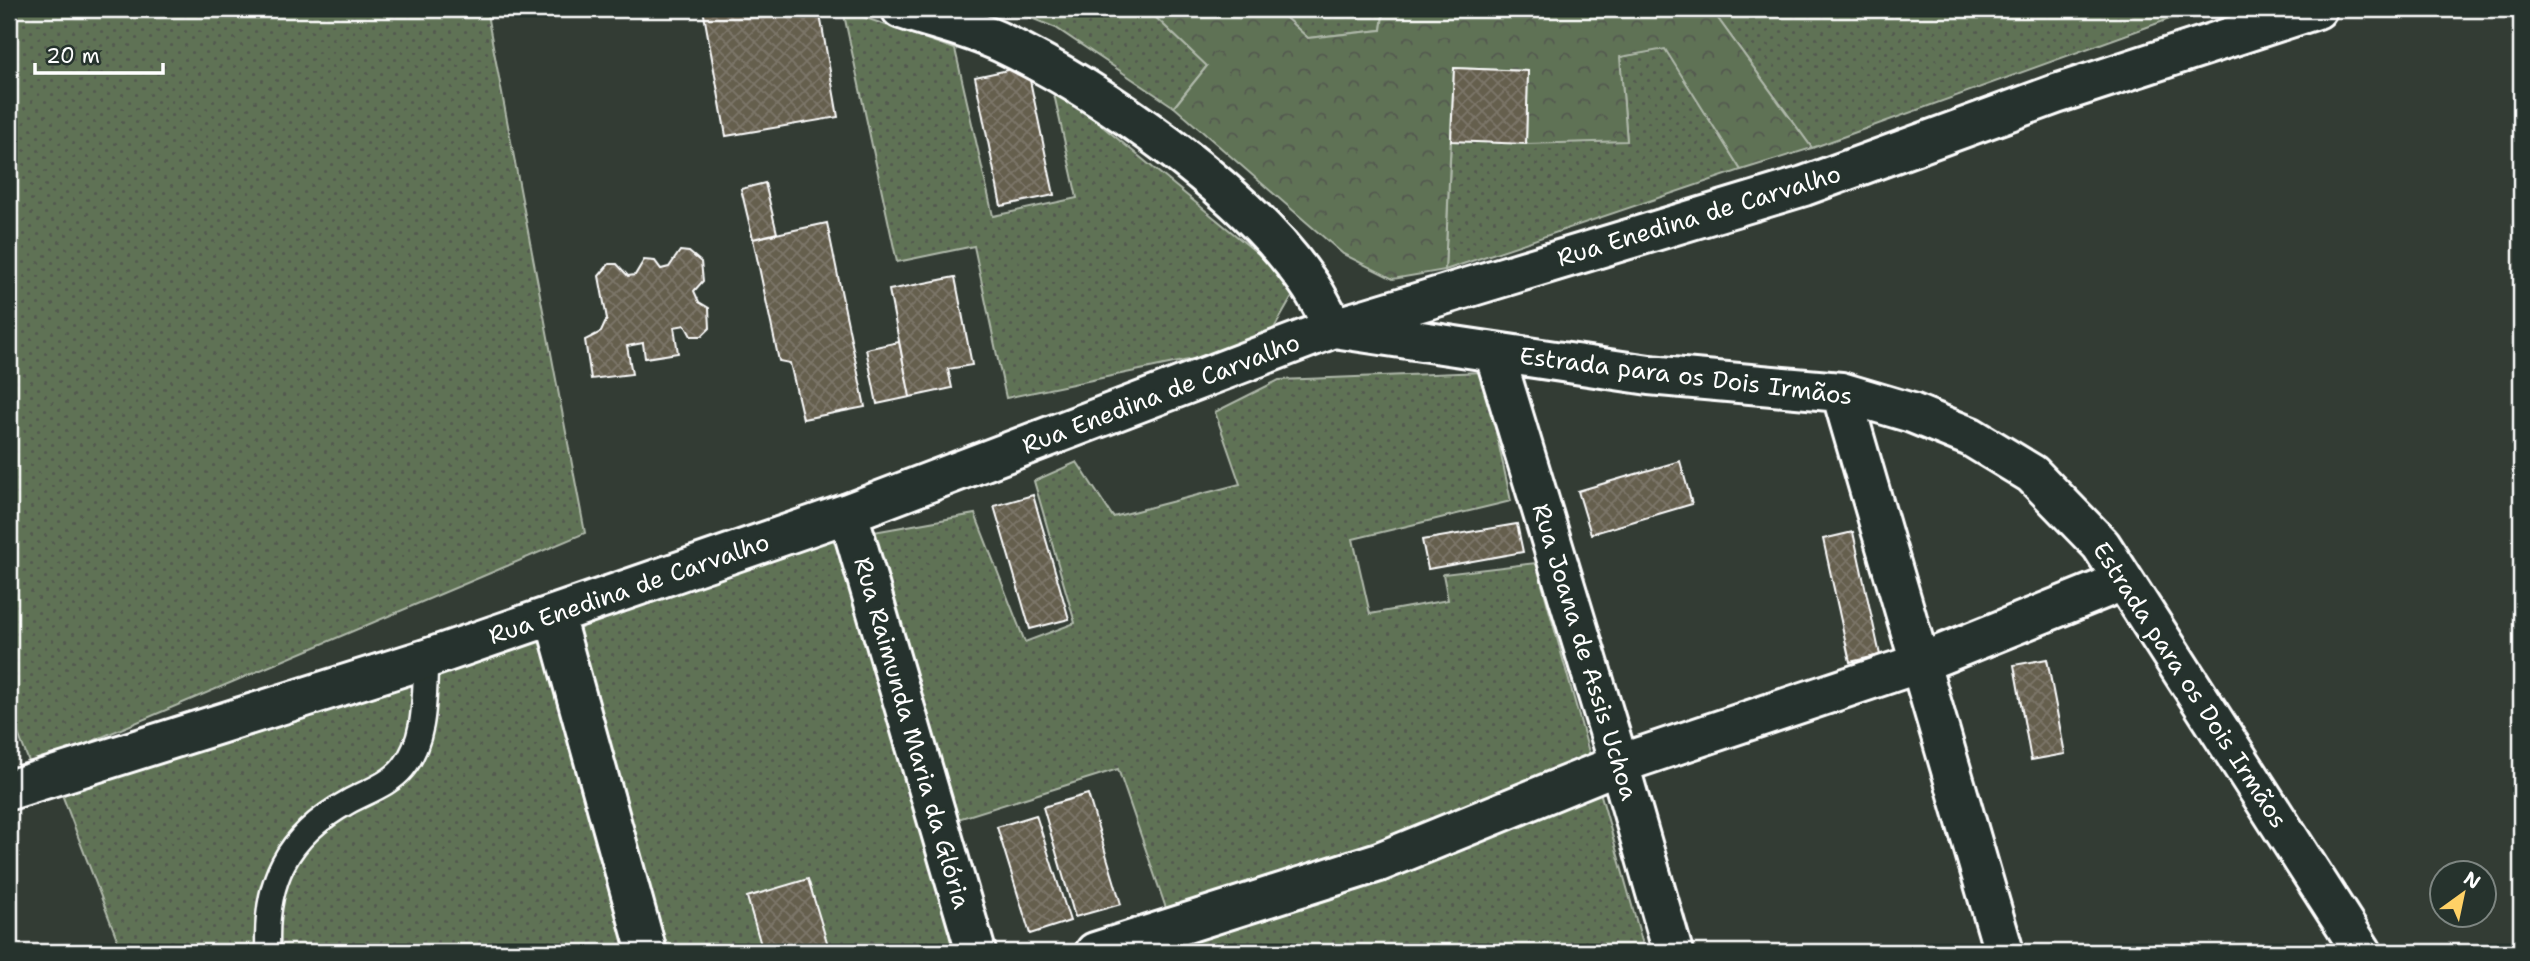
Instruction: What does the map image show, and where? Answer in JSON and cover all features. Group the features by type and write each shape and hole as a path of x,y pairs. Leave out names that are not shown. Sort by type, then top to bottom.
{"street":[{"path":"901,9 1000,42 1109,106 1169,148 1236,200 1307,281 1334,328"},
{"name":"Rua Enedina de Carvalho","path":"9,790 426,659 848,513 1334,328 1804,186 2056,94 2317,9"},
{"name":"Estrada para os Dois Irmãos","path":"1334,328 1649,375 1841,392 1912,413 1972,437 2032,474 2101,545 2362,952"},
{"name":"Rua Joana de Assis Uchoa","path":"1494,352 1619,764 1672,952"},
{"path":"1841,392 2004,952"},
{"name":"Rua Raimunda Maria da Glória","path":"848,513 976,952"},
{"path":"1095,952 1379,862 1619,764 1920,663 2123,581"},
{"path":"554,615 648,952"}],"lane":[{"path":"268,952 271,896 282,861 290,849 323,817 391,779 407,761 421,724 426,659"}],"green space":[{"path":"9,9 486,9 585,533 31,767 9,710"},
{"path":"1009,9 1147,9 1207,66 1174,107 1056,28"},
{"path":"1147,9 1276,9 1308,38 1381,30 1384,9 1711,9 1812,148 1741,170 1665,49 1620,57 1627,141 1526,144 1528,71 1454,68 1445,270 1393,279 1343,254 1174,107 1207,66"},
{"path":"1276,9 1384,9 1381,30 1308,38"},
{"path":"1711,9 2197,9 1812,148"},
{"path":"843,10 955,49 993,216 1077,198 1052,85 1294,283 1295,292 1265,344 1006,398 974,246 897,262"},
{"path":"1665,48 1741,170 1445,270 1451,141 1627,141 1620,57"},
{"path":"1483,372 1511,501 1353,539 1370,614 1448,600 1443,574 1536,563 1645,952 1053,952 1169,917 1118,769 942,824 857,535 975,514 1025,642 1075,623 1034,481 1077,462 1113,517 1240,484 1215,412 1279,380"},
{"path":"848,513 969,952 122,952 55,776"}],"building":[{"path":"703,9 819,9 838,117 726,136"},
{"path":"1027,66 1054,195 1001,206 975,77"},
{"path":"1454,68 1528,71 1526,144 1451,141"},
{"path":"765,183 777,233 753,239 741,189"},
{"path":"827,223 865,407 803,419 790,363 779,361 753,239"},
{"path":"680,251 689,252 701,262 703,281 694,291 699,302 709,308 710,328 702,336 691,336 685,325 674,327 678,353 645,358 643,343 627,346 632,374 591,379 585,340 601,332 607,319 599,276 609,264 617,264 628,276 635,275 644,260 655,261 661,269 669,267"},
{"path":"955,277 972,365 948,369 952,388 910,397 889,290"},
{"path":"899,342 910,397 877,404 866,349"},
{"path":"1680,461 1692,504 1591,534 1578,491"},
{"path":"1033,495 1069,619 1030,629 994,506"},
{"path":"1517,524 1523,552 1428,569 1422,540"},
{"path":"1853,532 1880,655 1850,662 1823,539"},
{"path":"2047,659 2065,754 2031,760 2014,665"},
{"path":"1088,794 1121,904 1075,917 1043,807"},
{"path":"1036,815 1070,921 1030,934 997,827"},
{"path":"808,879 830,952 763,952 747,897"},
{"path":"180,943 183,952 147,952"}]}
